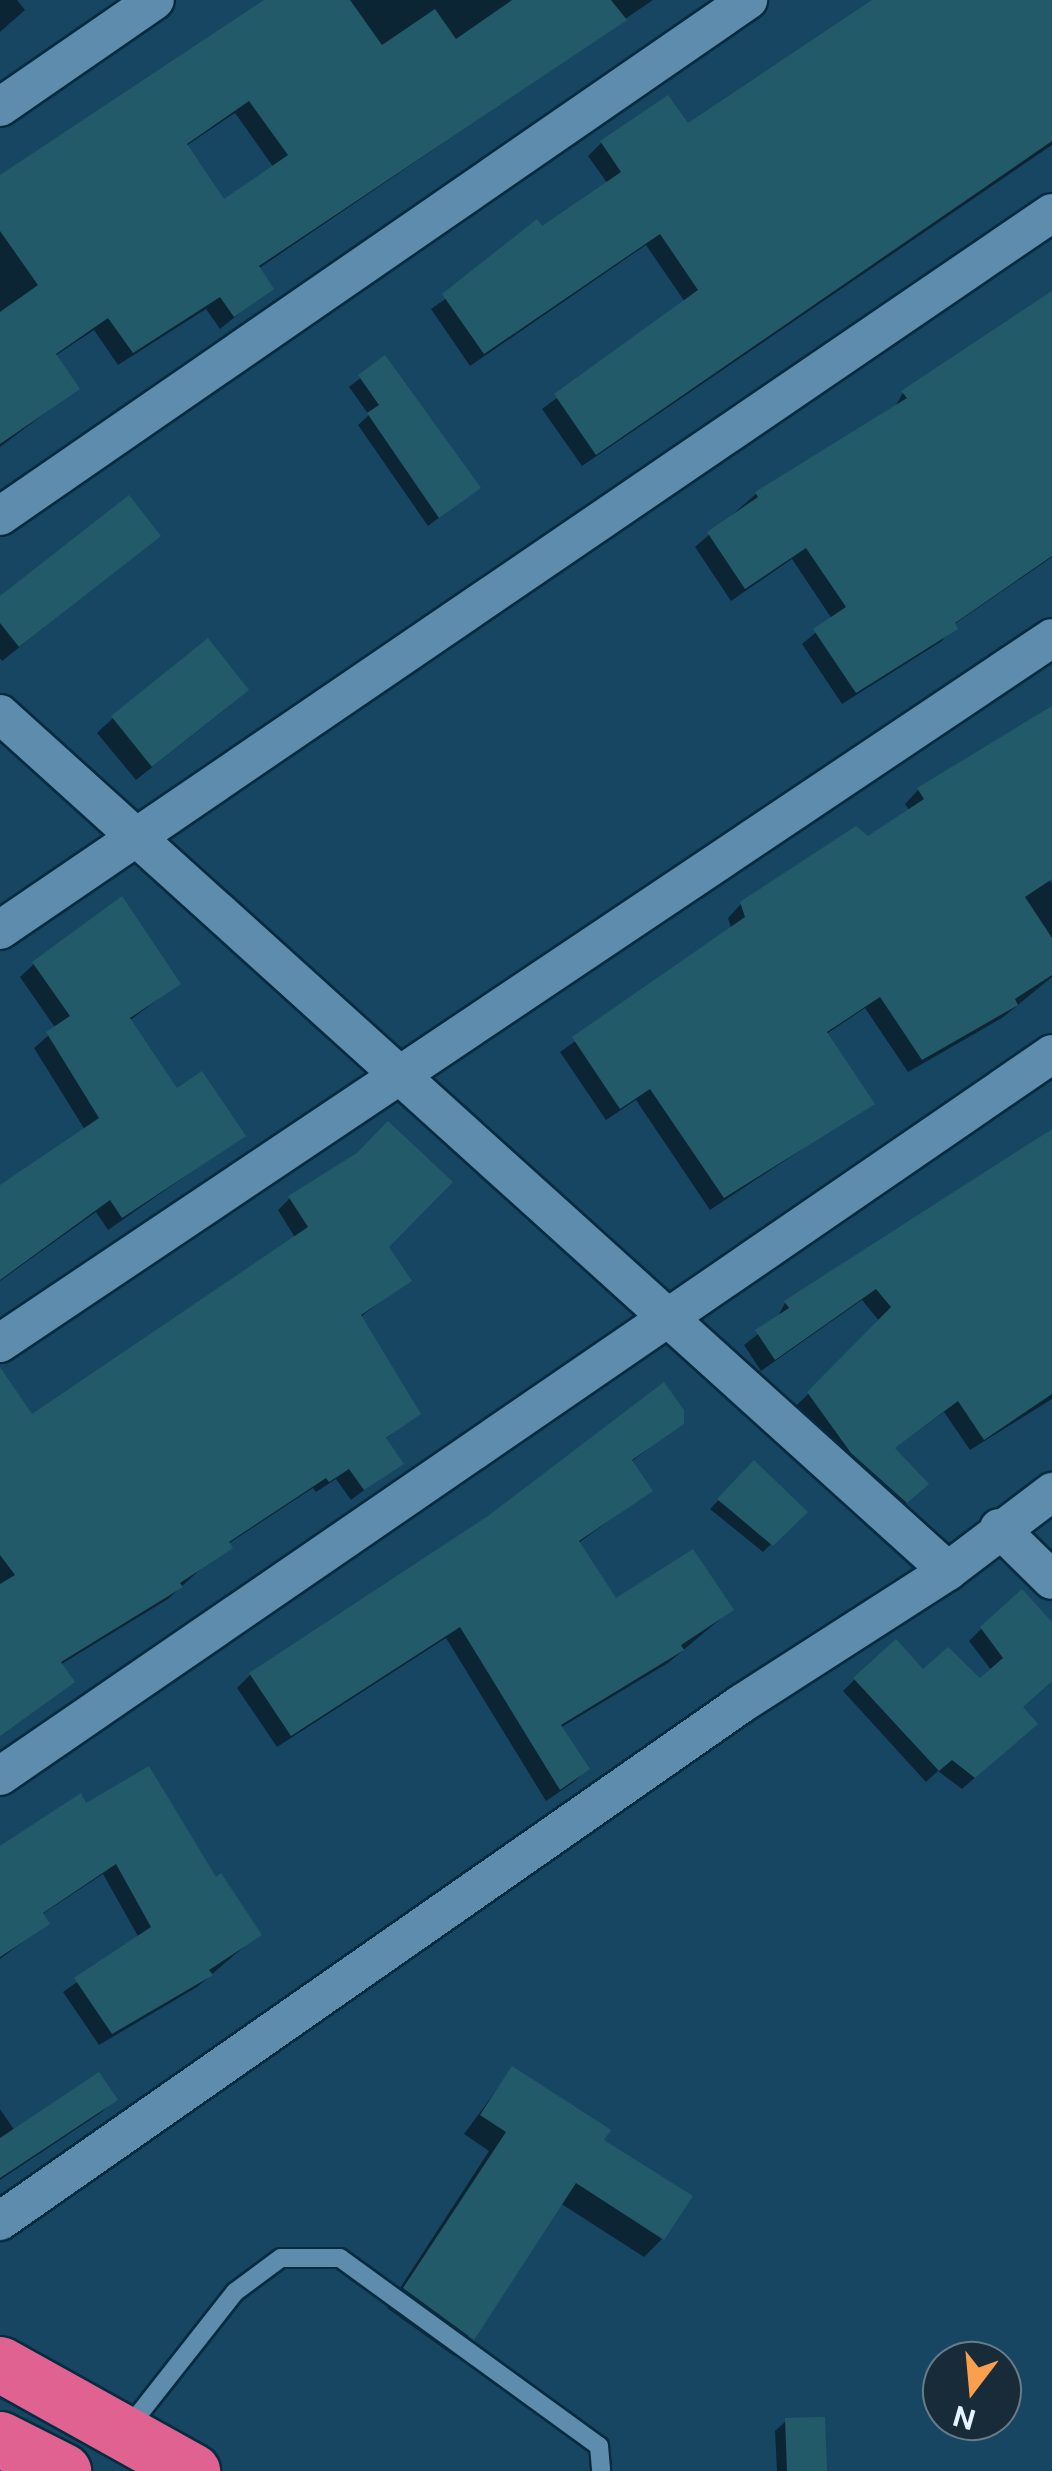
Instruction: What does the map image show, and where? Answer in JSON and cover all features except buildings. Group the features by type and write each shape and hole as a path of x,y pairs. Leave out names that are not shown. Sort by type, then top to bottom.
{"highway":[{"path":"0,2364 192,2471"},
{"path":"0,2439 63,2471"}],"street":[{"path":"0,107 156,0"},
{"path":"0,516 748,0"},
{"path":"0,930 1052,213"},
{"path":"0,1343 1052,638"},
{"path":"0,714 665,1320 948,1571"},
{"path":"0,1776 1052,1054"},
{"path":"0,2221 741,1704 948,1571 999,1528 1052,1492"},
{"path":"999,1528 1052,1580"}],"lane":[{"path":"124,2432 235,2292 281,2258 340,2258 599,2446 601,2471"}]}
